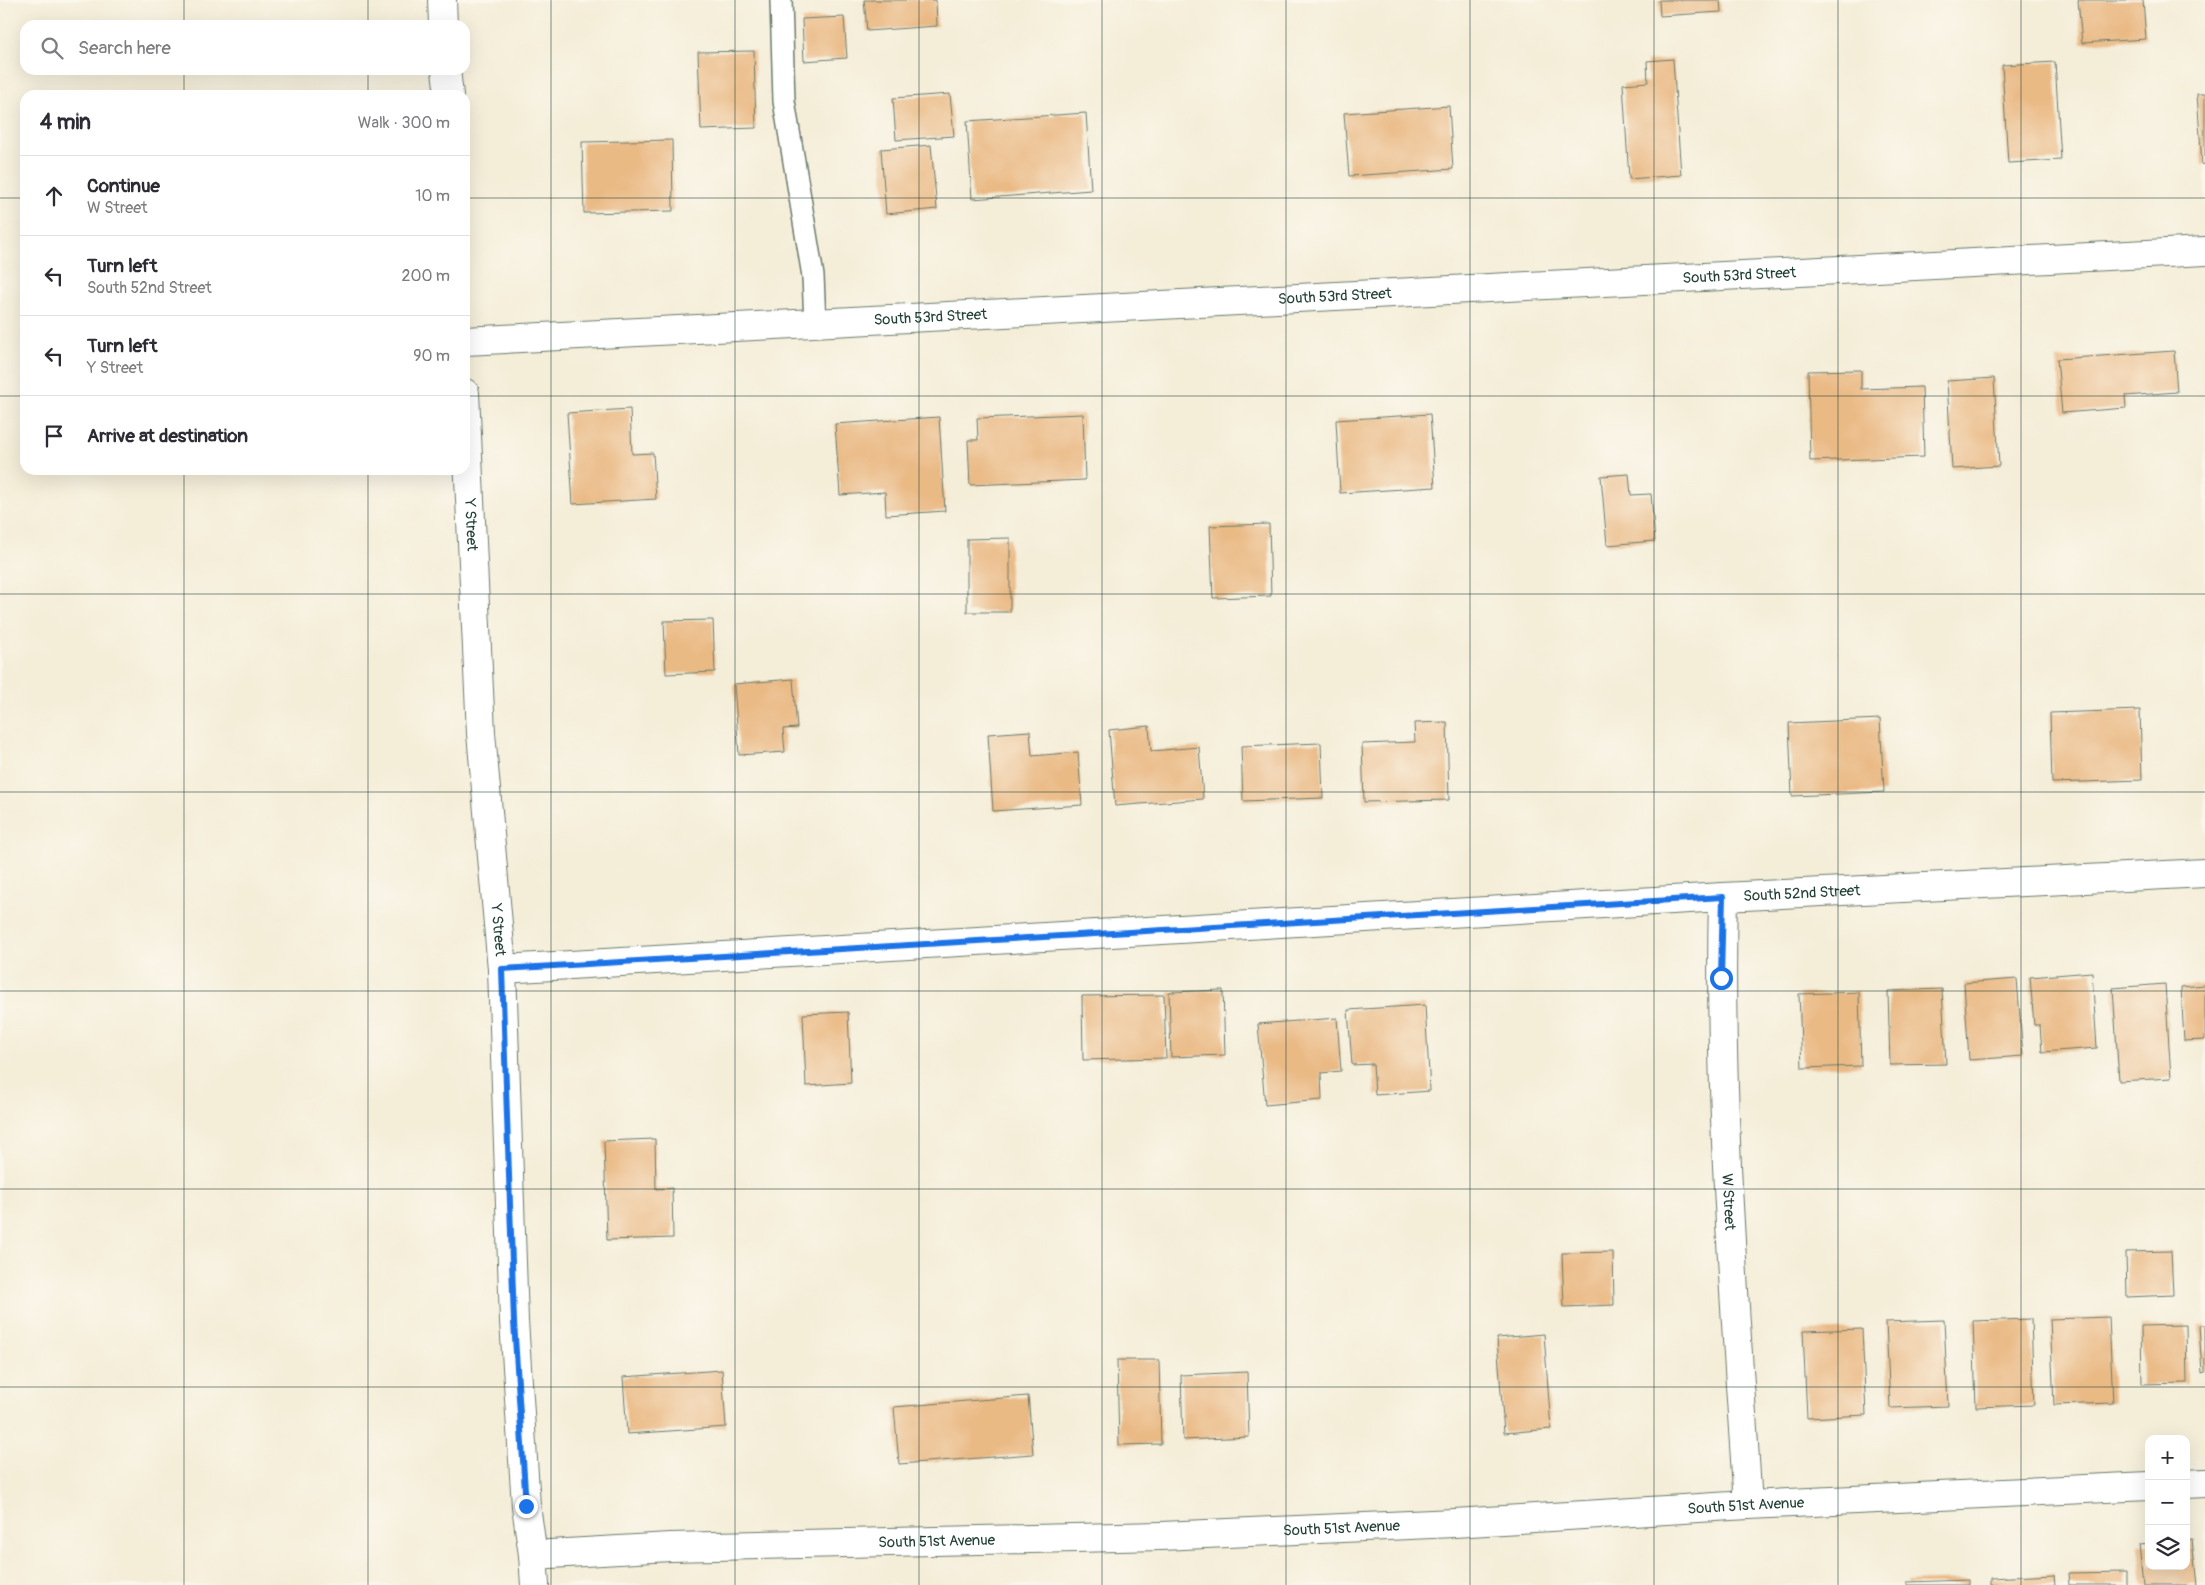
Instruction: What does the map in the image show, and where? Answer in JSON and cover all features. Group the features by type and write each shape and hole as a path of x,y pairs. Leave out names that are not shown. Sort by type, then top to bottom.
{"street":[{"path":"442,0 443,20"},
{"path":"447,75 448,90"},
{"name":"South 53rd Street","path":"470,341 2205,251"},
{"name":"Y Street","path":"469,475 481,733 502,969 514,1322 526,1506 535,1585"},
{"name":"South 52nd Street","path":"502,969 1723,897 2205,873"},
{"name":"W Street","path":"1723,897 1721,978 1729,1207 1748,1505"},
{"path":"2190,1484 2205,1483"},
{"name":"South 51st Avenue","path":"533,1555 670,1547 1161,1536 2145,1486"}],"lane":[{"path":"781,0 784,102 813,276 815,324"}],"building":[{"path":"864,0 936,0 937,26 867,31"},
{"path":"1659,0 1720,0 1721,12 1660,16"},
{"path":"2078,0 2143,0 2146,39 2082,43"},
{"path":"844,17 847,58 804,61 802,19"},
{"path":"754,51 756,128 701,130 698,52"},
{"path":"1673,59 1681,175 1629,179 1623,84 1648,82 1647,61"},
{"path":"2055,62 2061,160 2008,163 2002,65"},
{"path":"950,94 954,136 896,140 893,98"},
{"path":"2197,94 2205,94 2205,164 2202,165"},
{"path":"1449,106 1453,169 1349,176 1344,113"},
{"path":"1086,113 1091,190 972,199 967,121"},
{"path":"672,140 673,211 584,213 582,142"},
{"path":"931,145 937,209 886,214 881,149"},
{"path":"2174,351 2177,392 2125,396 2126,408 2062,413 2057,359"},
{"path":"1861,370 1861,389 1922,387 1924,457 1810,461 1808,371"},
{"path":"1994,378 1999,466 1952,469 1947,381"},
{"path":"630,409 632,454 653,453 656,499 573,504 567,413"},
{"path":"1083,414 1085,480 970,485 968,440 978,440 977,418"},
{"path":"1430,414 1435,487 1340,493 1336,420"},
{"path":"939,417 945,511 886,515 885,492 840,495 835,424"},
{"path":"1629,474 1631,495 1651,494 1655,541 1607,545 1601,476"},
{"path":"1269,524 1271,596 1213,598 1210,526"},
{"path":"1010,538 1010,612 967,612 967,539"},
{"path":"713,620 715,672 666,674 664,621"},
{"path":"793,679 797,728 783,729 785,752 739,755 734,684"},
{"path":"2140,710 2142,780 2052,783 2050,713"},
{"path":"1880,719 1884,792 1792,796 1789,723"},
{"path":"1447,722 1449,800 1364,802 1362,744 1415,742 1414,723"},
{"path":"1149,726 1151,751 1199,747 1203,799 1115,806 1109,730"},
{"path":"1030,731 1032,756 1078,752 1082,805 993,811 988,734"},
{"path":"1321,743 1323,798 1243,801 1241,746"},
{"path":"2092,972 2097,1048 2042,1052 2040,1025 2034,1025 2030,977"},
{"path":"2017,979 2023,1056 1969,1060 1964,983"},
{"path":"2165,984 2171,1078 2119,1081 2113,988"},
{"path":"2205,985 2205,1040 2184,1041 2181,987"},
{"path":"1942,989 1946,1064 1890,1065 1888,991"},
{"path":"1223,990 1225,1055 1171,1057 1169,992"},
{"path":"1859,992 1861,1066 1802,1068 1799,994"},
{"path":"1164,995 1166,1058 1083,1060 1082,996"},
{"path":"1425,1005 1430,1091 1375,1095 1373,1064 1352,1065 1348,1010"},
{"path":"848,1012 851,1083 806,1086 803,1014"},
{"path":"1337,1018 1341,1071 1321,1073 1322,1100 1265,1105 1258,1024"},
{"path":"655,1139 656,1189 672,1188 673,1238 607,1240 604,1141"},
{"path":"2171,1251 2173,1295 2127,1297 2126,1252"},
{"path":"1613,1252 1614,1305 1564,1307 1562,1253"},
{"path":"2109,1317 2113,1403 2054,1405 2050,1319"},
{"path":"2031,1319 2034,1405 1976,1407 1973,1321"},
{"path":"1944,1320 1948,1406 1890,1408 1886,1322"},
{"path":"2186,1325 2187,1383 2142,1384 2141,1326"},
{"path":"2199,1325 2205,1325 2205,1372 2202,1373"},
{"path":"1862,1329 1866,1415 1807,1418 1803,1331"},
{"path":"1544,1334 1551,1429 1504,1433 1497,1338"},
{"path":"1117,1360 1159,1360 1161,1444 1119,1445"},
{"path":"722,1370 726,1427 627,1434 623,1377"},
{"path":"1247,1372 1249,1437 1183,1440 1181,1375"},
{"path":"1028,1396 1033,1454 899,1464 894,1407"},
{"path":"2190,1540 2192,1540 2197,1585 2143,1585 2139,1545 2145,1544 2145,1570 2190,1570"},
{"path":"2126,1572 2126,1585 2069,1585 2068,1573"},
{"path":"2054,1575 2055,1585 1990,1585 1990,1578"},
{"path":"1968,1580 1968,1585 1907,1585 1907,1582"}],"route":[{"path":"526,1506 514,1322 502,969 1723,897 1721,978"}]}
